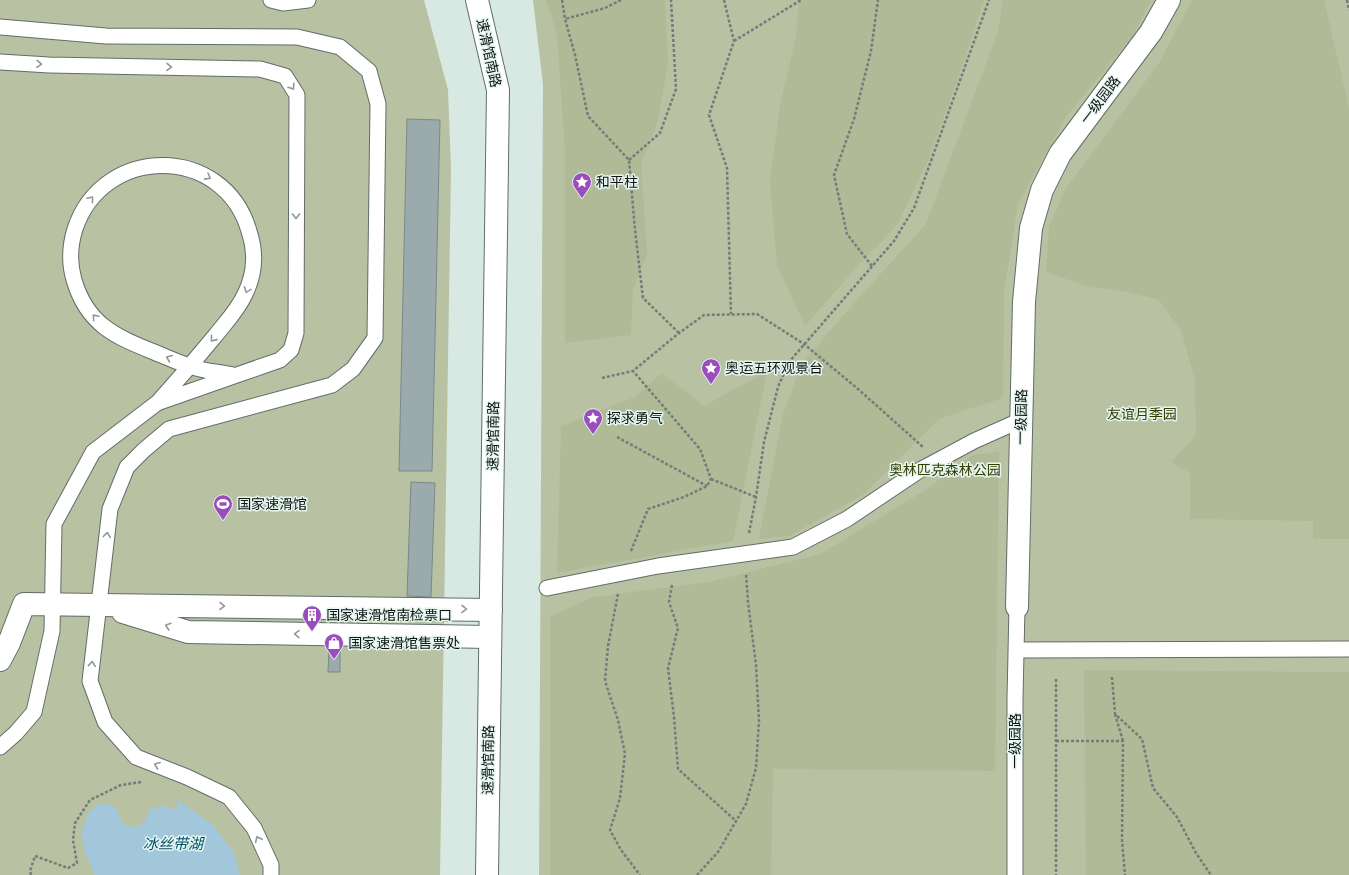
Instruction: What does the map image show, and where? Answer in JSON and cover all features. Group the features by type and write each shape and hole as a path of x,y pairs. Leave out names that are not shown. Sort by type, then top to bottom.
{"street":[{"name":"速滑馆南路","path":"477,0 498,90 487,875"},
{"name":"一级园路","path":"1017,608 1024,302 1031,228 1042,190 1060,154 1151,32 1169,0"},
{"path":"0,660 9,643 24,604 491,610"},
{"path":"99,604 188,632 490,637"}],"lane":[{"path":"271,0 283,3 308,0"},
{"path":"0,27 106,36 297,37 340,47 370,71 378,104 375,338 353,369 332,385 169,429 144,450 127,467 110,509 90,681 105,722 136,757 187,777 229,797 254,828 271,865 271,875"},
{"path":"0,62 49,65 260,69 285,76 297,95 296,333 291,350 280,360 157,403"},
{"path":"0,747 16,733 34,712 52,631 54,524 93,452 157,403 190,366 238,309 252,276 254,258 252,240 247,223 239,206 228,192 214,181 199,172 182,166 164,164 146,166 128,171 112,179 98,190 87,204 78,220 73,237 71,254 72,273 77,290 85,306 96,320 110,332 126,341 190,366 234,376"},
{"path":"547,588 621,573 745,553 793,547 847,519 920,470 974,441 1021,420"},
{"name":"一级园路","path":"1015,875 1015,698 1017,608"},
{"path":"1016,650 1349,649"}],"path":[{"path":"562,0 565,19 575,55 588,116 630,160 635,230 643,298 679,332"},
{"path":"565,19 605,8 621,0"},
{"path":"630,160 660,133 676,89 671,0"},
{"path":"724,0 734,41 709,115 727,168 731,314"},
{"path":"734,41 800,0"},
{"path":"872,266 847,234 834,175 854,120 871,51 878,0"},
{"path":"697,875 718,852 746,804 756,768 759,722 756,665 748,602 745,553 756,497 764,442 778,387 789,362 894,241 914,208 989,0"},
{"path":"1347,0 1349,10"},
{"path":"602,378 633,371 679,332 704,315 757,314 804,344 858,389 938,460"},
{"path":"633,371 700,449 711,479 756,497"},
{"path":"617,436 707,486"},
{"path":"640,875 621,850 610,830 620,798 625,754 618,720 605,681 608,646 621,573 648,509 684,497 707,486 711,479"},
{"path":"676,564 669,602 678,628 668,668 678,769 736,821"},
{"path":"1112,677 1115,714 1122,741 1122,840 1125,875"},
{"path":"1056,679 1056,875"},
{"path":"1115,714 1142,739 1153,788 1177,817 1196,854 1211,875"},
{"path":"1056,741 1122,741"},
{"path":"31,875 30,871 35,856 68,868 77,863 73,840 74,823 90,800 121,786 148,780"}],"green space":[{"name":"国家速滑馆","path":"0,0 424,0 448,90 451,168 440,875 0,875"},
{"name":"奥林匹克森林公园","path":"533,0 1349,0 1349,875 539,875 543,84"},
{"path":"546,0 665,0 668,63 658,120 641,165 647,254 633,291 631,335 565,343 565,151 557,35"},
{"path":"799,0 984,0 960,73 928,161 897,225 854,270 805,326 777,265 770,182 780,105 796,37"},
{"path":"1003,0 1151,0 1133,35 1066,117 1018,204 1004,292 1003,398 939,419 864,494 790,536 759,539 783,414 801,365 847,311 926,224 998,32"},
{"path":"1192,0 1324,0 1349,108 1349,539 1313,539 1313,521 1190,519 1190,473 1171,462 1196,435 1195,380 1181,330 1159,300 1123,291 1089,287 1046,272 1049,227 1066,188 1159,63"},
{"path":"767,371 733,541 557,573 561,426 635,397 662,373 704,406"},
{"path":"999,452 995,771 773,769 771,875 550,875 550,617 593,597 710,582 820,554 924,491 973,455"},
{"path":"1084,670 1349,672 1349,875 1086,875"}],"water":[{"name":"冰丝带湖","path":"178,800 213,825 234,852 240,875 95,875 83,847 82,831 88,814 97,805 108,803 115,807 124,825 135,827 144,823 151,808 164,806 176,810"}],"building":[{"path":"407,119 440,120 432,471 399,471"},
{"path":"411,482 435,483 431,597 407,596"},
{"name":"国家速滑馆售票处","path":"329,648 340,648 340,672 328,672"}],"place":[{"name":"和平柱","path":"582,199"},
{"name":"奥运五环观景台","path":"711,385"},
{"name":"探求勇气","path":"593,435"},
{"name":"国家速滑馆","path":"223,521"},
{"name":"国家速滑馆南检票口","path":"312,632"},
{"name":"国家速滑馆售票处","path":"334,660"}],"park label":[{"name":"友谊月季园","path":"1142,414"}]}
